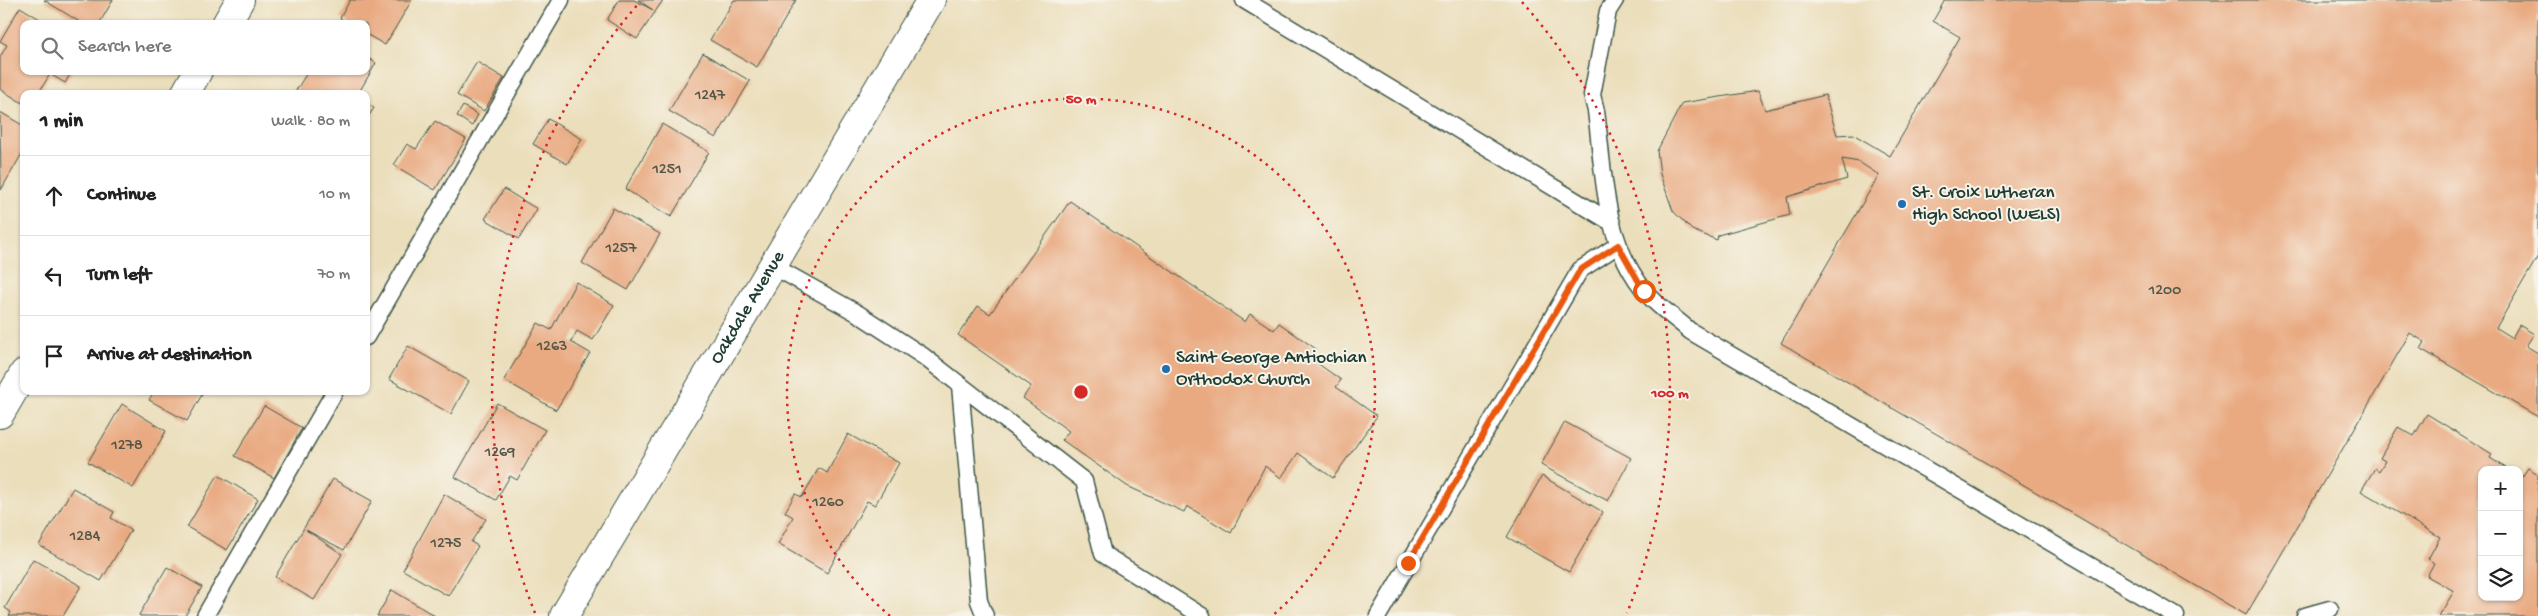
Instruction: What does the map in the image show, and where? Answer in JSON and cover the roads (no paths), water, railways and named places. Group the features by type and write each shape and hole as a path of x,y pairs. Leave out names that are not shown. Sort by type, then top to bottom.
{"street":[{"path":"228,20 240,0"},
{"name":"Oakdale Avenue","path":"564,616 931,0"},
{"path":"187,90 196,75"},
{"path":"0,414 20,380"}],"lane":[{"path":"370,330 561,0"},
{"path":"1244,0 1609,221"},
{"path":"1615,0 1608,11 1592,95 1596,111 1609,221 1618,245 1644,291 1690,331 2176,616"},
{"path":"1378,616 1580,270 1618,245"},
{"path":"773,266 857,313 923,356 1084,481 1103,554 1202,616"},
{"path":"960,385 979,601 985,616"},
{"path":"205,616 333,395"},
{"path":"2305,616 2330,609"}],"place":[{"name":"St. Croix Lutheran High School (WELS)","path":"1902,204"},
{"name":"Saint George Antiochian Orthodox Church","path":"1166,369"}]}
